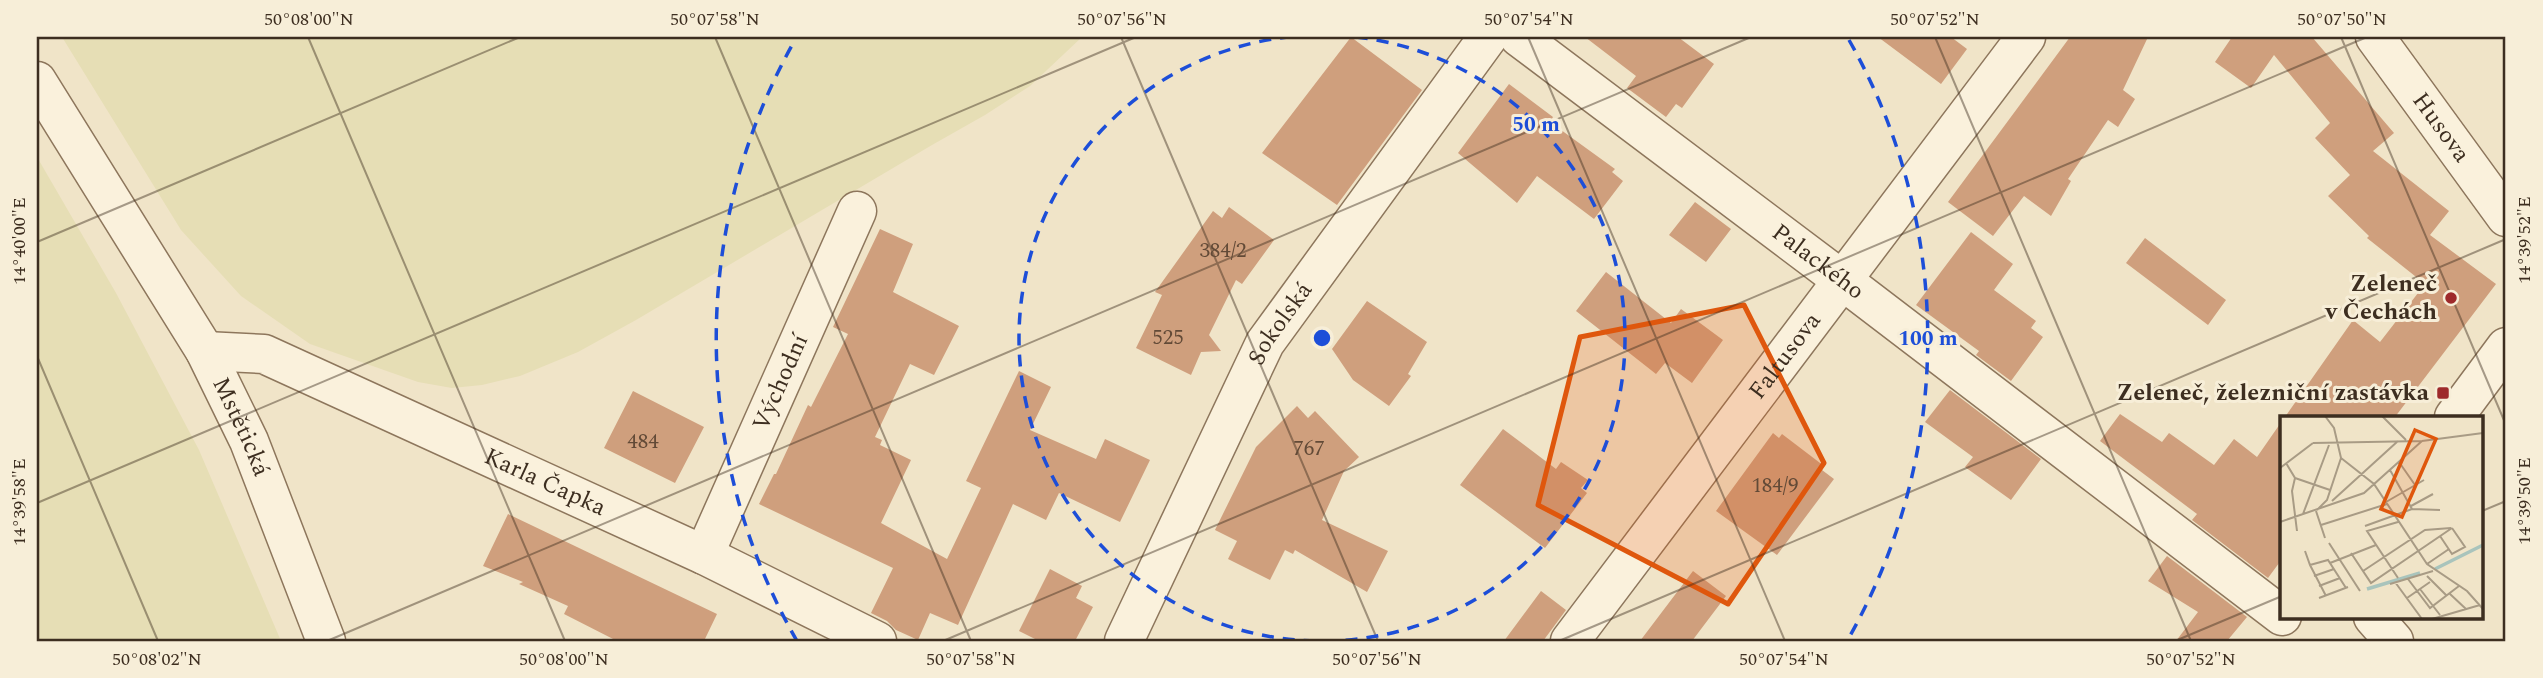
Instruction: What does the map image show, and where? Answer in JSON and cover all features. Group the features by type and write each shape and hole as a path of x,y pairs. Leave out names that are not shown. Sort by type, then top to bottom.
{"street":[{"name":"Sokolská","path":"1124,641 1265,343 1488,37"},
{"name":"Palackého","path":"1518,37 1842,280 2280,616"},
{"name":"Faltusova","path":"1570,641 2026,37"},
{"name":"Husova","path":"2375,37 2506,217"},
{"name":"Mstětická","path":"37,81 205,351 249,441 326,641"},
{"name":"Východní","path":"704,555 857,211"},
{"path":"2455,416 2506,347"},
{"name":"Karla Čapka","path":"205,351 264,354 704,555 877,641"},
{"path":"2374,618 2395,641"}],"highlighted area":[{"path":"1744,305 1824,463 1728,604 1538,505 1580,337"}],"shaded area":[{"path":"62,37 1082,37 1030,86 985,115 636,320 578,352 520,376 482,385 452,388 418,382 310,344 241,296 181,230"},
{"path":"37,157 116,293 199,450 281,641 37,641"}],"building":[{"path":"1351,37 1422,90 1337,205 1262,153"},
{"path":"1585,37 1678,37 1714,64 1682,108 1676,104 1666,117 1627,88 1636,76"},
{"path":"1878,37 1951,37 1967,49 1941,84"},
{"path":"2070,37 2148,37 2123,90 2135,99 2118,127 2108,120 2068,179 2071,181 2051,216 2024,196 1993,236 1948,202"},
{"path":"2232,37 2312,37 2394,133 2373,151 2449,211 2430,235 2496,284 2396,416 2286,416 2353,320 2380,342 2425,284 2367,238 2369,236 2328,196 2350,175 2315,138 2330,123 2274,55 2251,88 2215,62"},
{"path":"1509,84 1553,117 1550,122 1615,169 1612,172 1623,181 1594,219 1537,176 1517,203 1458,153"},
{"path":"1695,202 1731,229 1706,262 1669,235"},
{"path":"1229,207 1274,240 1242,284 1236,280 1209,335 1221,351 1201,352 1191,375 1136,348 1162,295 1155,292 1213,211 1222,218"},
{"path":"880,229 913,244 893,292 959,326 934,375 910,364 875,437 882,440 880,445 911,460 881,523 947,559 981,488 966,481 1019,371 1051,387 1030,430 1096,459 1105,439 1150,460 1120,522 1059,493 1046,520 1013,504 958,625 930,613 918,640 896,630 887,621 871,613 893,568 759,504 808,405 811,407 848,334 833,327"},
{"path":"1971,232 2013,264 1994,290 2036,321 2031,328 2043,337 2011,381 1976,355 1979,351 1916,305"},
{"path":"2145,238 2226,300 2208,325 2126,263"},
{"path":"1606,272 1671,323 1681,309 1723,340 1692,383 1665,363 1656,374 1576,311"},
{"path":"1367,301 1427,342 1408,374 1411,376 1389,406 1353,380 1332,349"},
{"path":"1950,390 2041,459 2011,500 1965,467 1973,457 1925,422"},
{"path":"633,391 704,427 675,483 604,448"},
{"path":"1297,406 1308,418 1315,411 1359,457 1344,471 1322,520 1388,551 1367,592 1295,550 1293,554 1285,550 1270,580 1228,559 1237,541 1215,530 1256,447"},
{"path":"2120,414 2162,442 2169,433 2214,465 2234,439 2257,457 2280,424 2280,562 2268,578 2192,520 2197,514 2100,441"},
{"path":"1503,429 1556,469 1561,462 1588,480 1581,488 1587,493 1545,548 1460,485"},
{"path":"1773,433 1779,438 1782,434 1824,466 1822,470 1834,479 1777,555 1716,511"},
{"path":"508,514 717,614 704,641 617,641 564,614 568,606 519,584 523,582 483,566"},
{"path":"2167,556 2247,617 2227,641 2176,641 2198,612 2148,581"},
{"path":"1050,569 1082,586 1076,598 1093,607 1075,641 1039,641 1019,631"},
{"path":"1693,571 1726,596 1692,641 1640,641"},
{"path":"1541,591 1566,610 1552,629 1543,641 1504,641"}],"place":[{"name":"Zeleneč v Čechách","path":"2451,298"},
{"name":"Zeleneč, železniční zastávka","path":"2443,393"}]}
